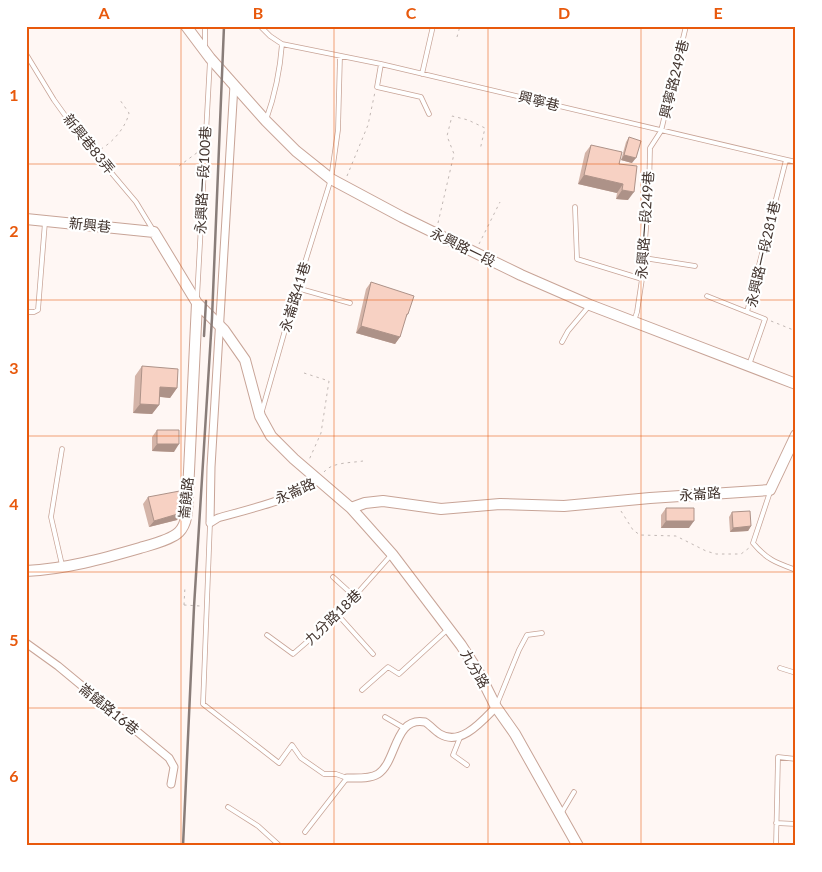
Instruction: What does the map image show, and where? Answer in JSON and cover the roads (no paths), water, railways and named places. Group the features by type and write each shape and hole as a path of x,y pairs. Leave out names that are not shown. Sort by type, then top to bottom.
{"street":[{"name":"永興路一段","path":"186,26 207,54 266,121 296,151 332,180 521,275 590,305 796,384"},
{"path":"210,523 211,467 234,85"},
{"name":"新興巷","path":"26,219 154,232"},
{"path":"154,232 196,303 220,327 246,360 260,416 271,436 318,479"},
{"name":"崙饒路","path":"26,571 62,568 94,562 155,544 178,534 186,520 196,303"},
{"path":"770,490 796,435"},
{"name":"永崙路","path":"210,523 218,518 278,500 313,484 318,479 351,508 365,503 383,501 441,508 500,504 564,506 770,490"},
{"name":"九分路","path":"351,508 392,554 449,629 480,674 496,708 516,734 578,846"},
{"name":"崙饒路16巷","path":"26,643 58,666 169,758 174,767 171,784"},
{"path":"347,778 372,777 380,773 404,728 419,720 425,722 441,735 448,737 461,735 472,731 496,708"}],"lane":[{"name":"永興路一段100巷","path":"196,303 205,148 207,54 205,26"},
{"path":"260,26 282,44 280,70 274,99 266,121"},
{"path":"422,74 433,26"},
{"name":"興寧路249巷","path":"661,131 686,26"},
{"name":"興寧巷","path":"282,44 381,64 796,162"},
{"name":"新興巷83弄","path":"26,54 54,100 77,132 136,202 154,232"},
{"name":"永崙路41巷","path":"260,416 297,288 332,180 338,130 340,56"},
{"path":"381,64 377,87 421,97 429,114"},
{"name":"永興路一段249巷","path":"634,321 637,312 644,258 650,148 661,131"},
{"name":"永興路一段281巷","path":"748,365 765,319 748,312 786,160"},
{"path":"575,207 577,260 642,279"},
{"path":"26,312 38,310 45,220"},
{"path":"644,258 695,266"},
{"path":"297,288 350,303"},
{"path":"707,296 748,312"},
{"path":"562,342 568,331 590,305"},
{"path":"62,450 51,517 62,568"},
{"path":"770,490 753,543 761,553 774,563 796,570"},
{"path":"210,523 203,704 279,763 292,744 301,758 324,774 336,774 347,778 305,832"},
{"name":"九分路18巷","path":"267,635 293,654 338,615 392,554"},
{"path":"333,577 355,597"},
{"path":"338,615 373,654"},
{"path":"362,690 388,667 400,674 449,629"},
{"path":"496,708 519,650 527,635 542,633"},
{"path":"780,668 796,673"},
{"path":"385,717 404,728"},
{"path":"461,735 453,755 467,765"},
{"path":"776,846 778,757 796,759"},
{"path":"560,814 574,792"},
{"path":"228,808 258,826 280,846"},
{"path":"776,823 796,824"}],"railway":[{"path":"183,846 194,607 212,318 224,26"},
{"path":"204,336 206,301"}]}
